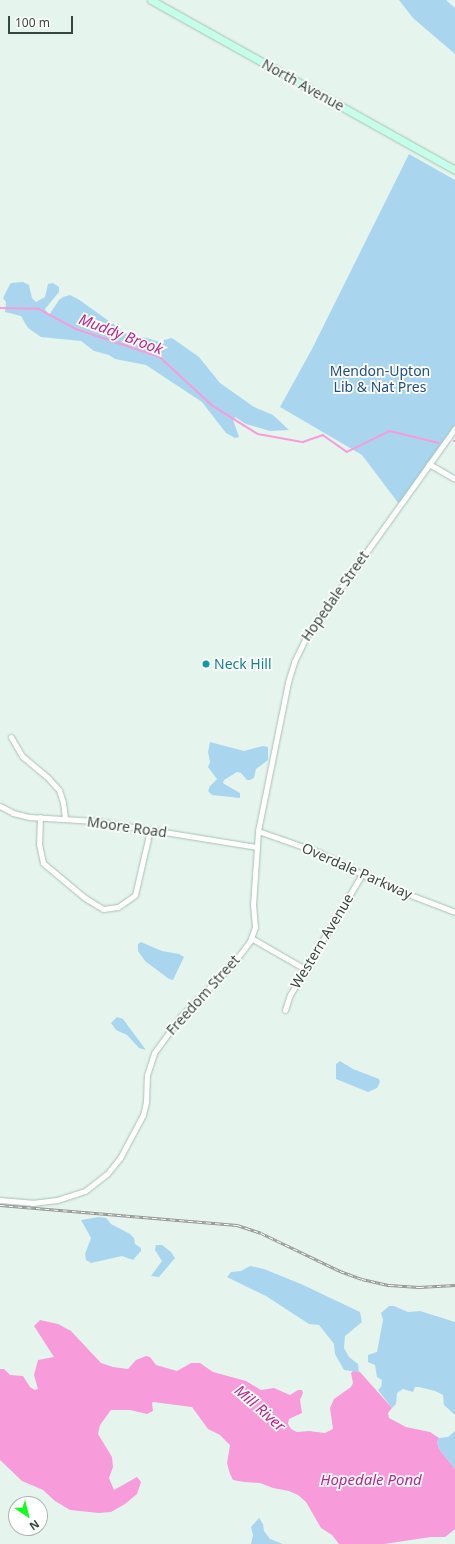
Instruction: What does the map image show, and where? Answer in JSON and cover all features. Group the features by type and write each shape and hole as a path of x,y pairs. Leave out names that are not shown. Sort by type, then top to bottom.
{"main road":[{"name":"North Avenue","path":"151,0 455,170"}],"street":[{"name":"Hopedale Street","path":"267,786 288,682 300,648 307,635 455,428"},
{"path":"429,464 455,479"},
{"path":"11,737 22,756 49,779 59,790 63,802 65,819"},
{"name":"Freedom Street","path":"0,1200 32,1203 57,1200 85,1191 107,1174 120,1158 143,1115 146,1102 147,1075 154,1053 181,1016 232,965 251,938 255,927 253,905 256,847 267,786"},
{"name":"Moore Road","path":"0,806 13,813 40,817 96,821 256,847"},
{"path":"40,817 39,844 43,863 88,901 103,909 118,907 135,895 150,830"},
{"name":"Overdale Parkway","path":"258,831 318,852 362,874 455,912"},
{"name":"Western Avenue","path":"286,1010 290,994 362,874"},
{"path":"251,938 305,969"}],"green space":[{"path":"399,0 446,0 455,8 455,54 413,18"},
{"name":"Mendon-Upton Lib & Nat Pres","path":"409,154 455,180 455,425 399,504 362,455 280,407 312,349"},
{"path":"23,282 29,285 32,298 36,302 45,297 48,284 53,283 59,287 59,292 45,309 49,315 59,300 70,295 78,299 130,336 147,338 163,343 164,340 172,338 199,357 220,383 254,407 273,415 289,430 270,431 246,424 235,417 233,420 239,437 235,438 226,433 202,402 146,365 115,359 109,355 94,351 81,341 41,337 28,328 21,316 5,312 6,302 3,298 9,286 11,283"},
{"path":"210,742 244,751 263,746 268,747 268,760 256,769 254,778 247,780 241,773 237,772 224,780 223,783 240,793 240,798 212,795 208,791 210,786 217,779 208,767 210,762 208,752"},
{"path":"141,942 162,951 179,954 184,957 173,980 169,979 145,961 138,951 138,944"},
{"path":"117,1017 123,1019 146,1050 139,1048 127,1035 116,1030 111,1023"},
{"path":"340,1061 353,1069 379,1079 380,1082 377,1088 368,1092 336,1079 336,1064"},
{"path":"99,1217 106,1218 111,1224 130,1234 134,1238 135,1244 141,1248 141,1251 133,1260 122,1256 91,1263 86,1260 85,1254 91,1238 81,1220"},
{"path":"156,1245 162,1245 171,1252 175,1258 159,1277 151,1276 162,1261 155,1250"},
{"path":"250,1266 264,1269 301,1284 360,1312 362,1322 345,1336 344,1348 349,1357 358,1364 359,1372 344,1370 335,1354 334,1344 319,1325 309,1324 266,1296 227,1277 231,1272 241,1271"},
{"path":"389,1306 394,1306 408,1312 420,1311 455,1322 455,1415 444,1405 443,1395 435,1391 419,1387 415,1387 413,1392 403,1389 397,1393 396,1404 392,1408 378,1390 381,1387 382,1380 377,1377 375,1365 368,1362 368,1355 377,1352 383,1320 381,1313"},
{"path":"455,1431 455,1469 439,1449 437,1442 439,1438 448,1437"},
{"path":"259,1518 263,1524 264,1531 270,1539 283,1544 251,1544 253,1535 251,1527"}],"water":[{"name":"Hopedale Pond","path":"40,1320 58,1324 71,1331 101,1363 113,1367 128,1369 136,1360 146,1356 150,1357 156,1365 177,1371 191,1363 200,1363 213,1372 246,1381 261,1390 274,1388 290,1395 298,1390 302,1390 303,1393 300,1400 302,1413 289,1419 288,1424 291,1429 297,1432 309,1431 325,1433 333,1429 330,1408 334,1399 351,1387 353,1383 351,1373 353,1371 360,1372 392,1408 388,1413 389,1418 406,1427 430,1432 439,1438 437,1442 439,1449 455,1469 455,1529 445,1537 431,1537 384,1544 339,1544 332,1535 321,1528 306,1502 298,1495 260,1483 233,1480 227,1463 230,1445 220,1435 208,1429 192,1407 153,1402 153,1411 147,1414 130,1410 111,1410 100,1425 98,1434 112,1457 113,1467 109,1478 114,1490 137,1477 141,1482 137,1494 125,1504 111,1512 99,1513 70,1510 55,1501 43,1490 22,1481 0,1460 0,1369 4,1369 10,1375 23,1376 30,1387 35,1390 38,1389 34,1375 38,1360 54,1357 34,1326"}],"waterway":[{"name":"Muddy Brook","path":"0,308 39,309 76,329 160,357 213,406 258,434 303,442 323,435 347,452 390,431 439,443"}],"railway":[{"path":"0,1205 237,1225 261,1233 340,1271 362,1279 389,1285 419,1287 455,1285"}],"place":[{"name":"Neck Hill","path":"206,664"}],"water label":[{"name":"Mill River","path":"260,1408"}]}
